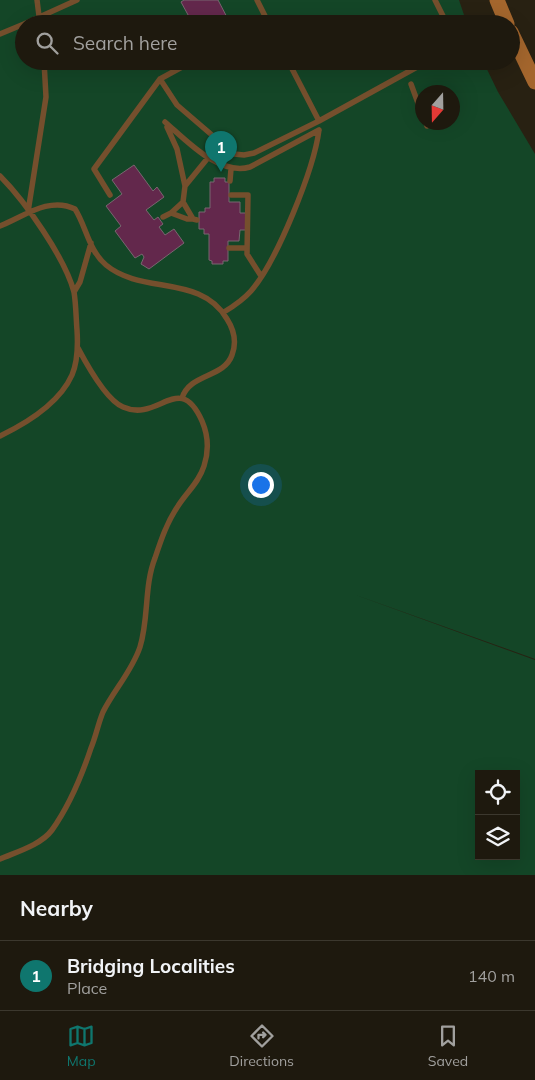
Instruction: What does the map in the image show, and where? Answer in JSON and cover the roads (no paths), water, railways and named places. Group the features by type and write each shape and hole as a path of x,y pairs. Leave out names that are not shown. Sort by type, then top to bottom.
{"main road":[{"path":"497,0 503,15"},
{"path":"520,51 535,82"}],"lane":[{"path":"37,0 39,15"},
{"path":"49,15 77,0"},
{"path":"256,0 263,15"},
{"path":"435,0 442,15"},
{"path":"0,34 15,28"},
{"path":"28,212 46,97 44,70"},
{"path":"110,195 94,169 160,79 176,70"},
{"path":"292,70 318,121"},
{"path":"160,79 177,105 234,154 244,155 254,153 318,121 412,70"},
{"path":"411,84 415,95"},
{"path":"163,217 171,213 183,202 185,186 177,149 165,122 207,159 231,169 250,167 319,130 315,151 301,192 262,276 245,297 224,312"},
{"path":"185,186 207,159"},
{"path":"230,181 231,169"},
{"path":"0,176 60,258 74,292 78,348 72,375 64,388 38,414 0,436"},
{"path":"232,194 248,195 247,254 262,276"},
{"path":"171,213 195,220 183,202"},
{"path":"0,226 28,212 55,204 67,205 75,209 97,255 106,265 121,274 143,282 195,292 207,297 224,312 234,334 232,357 226,366 190,384 182,398"},
{"path":"74,292 80,282 91,243"},
{"path":"229,248 247,248"},
{"path":"0,859 42,839 51,831 83,770 104,711 133,663 139,647 154,561 171,516 199,478 207,453 206,432 202,421 189,401 182,398 171,398 157,406 143,410 122,407 105,391 78,348"}],"place":[{"name":"Bridging Localities","path":"221,172"}]}
